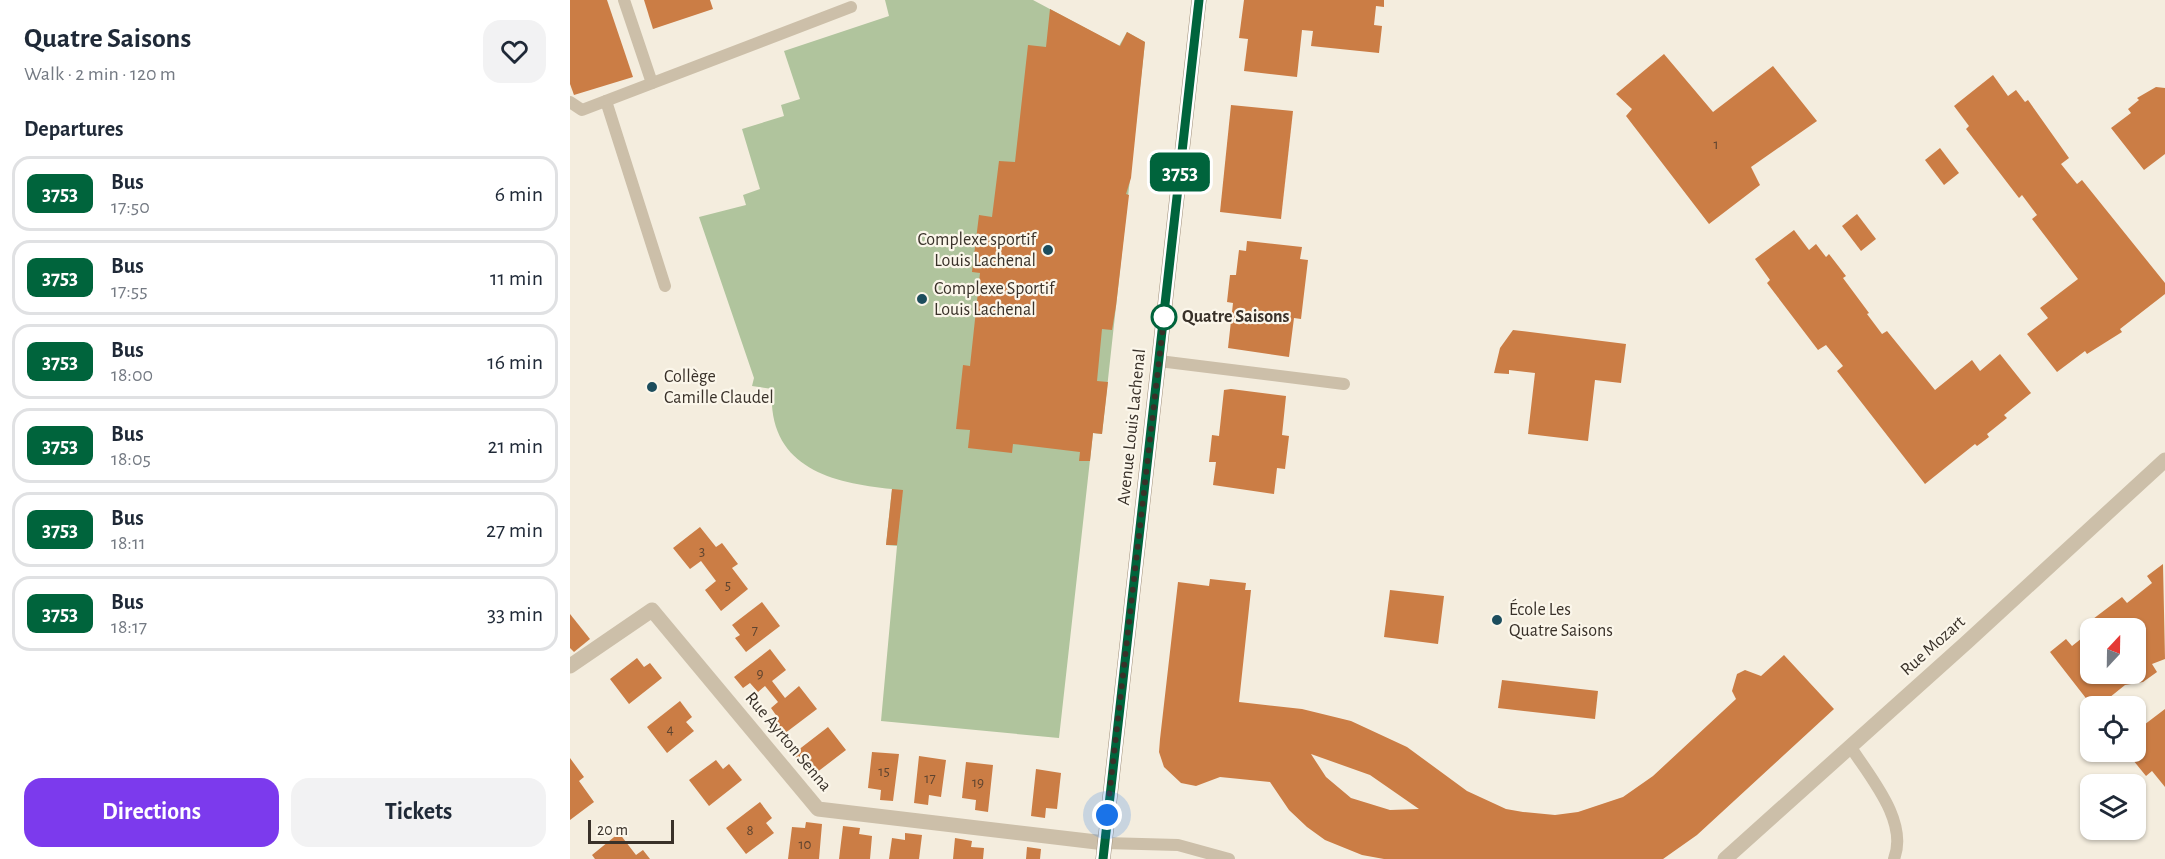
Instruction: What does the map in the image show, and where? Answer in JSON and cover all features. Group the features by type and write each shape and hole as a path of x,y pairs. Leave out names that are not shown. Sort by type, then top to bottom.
{"street":[{"name":"Avenue Louis Lachenal","path":"1103,859 1199,0"},
{"name":"Rue Mozart","path":"1725,859 1967,642 2165,460"},
{"name":"Rue Ayrton Senna","path":"570,666 652,610 818,809 1105,843"}],"lane":[{"path":"624,0 652,83"},
{"path":"570,102 582,110 851,7"},
{"path":"606,101 665,286"},
{"path":"1159,361 1344,384"},
{"path":"1850,746 1892,808 1897,851 1894,859"},
{"path":"1105,843 1178,845 1229,859"}],"green space":[{"name":"Complexe Sportif Louis Lachenal","path":"885,0 1033,0 1119,46 1127,32 1145,42 1102,434 1093,433 1059,738 881,721 897,546 886,545 892,489 846,482 825,475 806,466 791,453 780,436 773,415 772,389 752,386 754,378 699,217 746,205 743,195 760,189 742,129 784,116 781,105 800,99 784,51 889,16"}],"building":[{"path":"570,0 607,0 633,77 574,95 570,84"},
{"path":"644,0 710,0 713,9 653,29"},
{"path":"1244,0 1384,0 1384,7 1376,6 1374,25 1382,26 1379,53 1311,46 1313,31 1302,30 1297,77 1244,71 1248,39 1239,38"},
{"name":"Complexe sportif Louis Lachenal","path":"1050,9 1120,46 1127,32 1145,42 1131,178 1126,194 1129,195 1116,306 1112,330 1102,329 1097,381 1108,382 1102,434 1093,433 1090,461 1079,461 1080,452 1013,444 1012,453 968,448 970,430 956,429 963,365 970,366 980,273 972,272 979,215 992,217 999,161 1015,162 1028,45 1046,47"},
{"path":"1664,54 1713,112 1773,66 1817,121 1751,167 1760,185 1709,224 1626,116 1632,109 1616,94"},
{"path":"1993,75 2008,96 2016,90 2025,102 2028,100 2069,158 2061,164 2077,184 2082,180 2165,283 2165,294 2120,329 2122,332 2087,354 2085,351 2057,372 2027,334 2048,318 2040,308 2078,279 2032,219 2037,215 2022,195 2019,198 1966,129 1969,126 1954,106"},
{"path":"2156,87 2165,88 2165,154 2144,170 2111,128 2131,113 2128,109 2139,100 2137,98"},
{"path":"1231,105 1293,111 1281,219 1220,212"},
{"path":"1940,148 1959,173 1944,185 1925,160"},
{"path":"1857,214 1876,239 1861,251 1842,226"},
{"path":"1794,230 1809,250 1816,244 1826,257 1829,254 1846,276 1843,278 1882,334 1887,331 1935,390 1972,360 1980,371 2000,354 2031,393 2004,415 2007,418 1987,434 1989,437 1977,446 1975,444 1925,484 1837,371 1843,366 1826,345 1818,350 1767,283 1770,280 1755,259"},
{"path":"1247,241 1302,247 1300,259 1308,260 1301,319 1294,318 1289,357 1228,348 1233,303 1227,302 1230,275 1236,275 1239,250 1246,251"},
{"path":"1513,330 1626,344 1621,383 1595,380 1588,441 1528,434 1535,373 1509,370 1509,374 1494,373 1500,348"},
{"path":"1224,390 1286,396 1282,435 1289,436 1285,469 1277,468 1274,494 1213,485 1216,462 1209,462 1212,435 1219,436"},
{"path":"892,489 903,490 897,545 886,545"},
{"path":"700,527 716,547 722,543 738,564 732,568 748,589 721,611 705,590 716,581 701,561 690,569 673,548"},
{"path":"2163,564 2165,659 2152,664 2157,672 2146,680 2146,618 2094,618 2122,597 2127,603 2152,583 2147,576"},
{"path":"1210,579 1246,583 1245,590 1251,590 1239,702 1302,709 1351,721 1407,747 1467,791 1506,809 1555,815 1578,812 1623,797 1653,776 1736,699 1732,691 1737,674 1745,670 1761,676 1784,655 1834,709 1697,835 1663,859 1384,859 1362,855 1325,840 1307,827 1289,810 1270,782 1220,777 1196,786 1181,783 1164,767 1159,752 1178,582 1209,586","holes":["1311,754 1370,775 1419,809 1390,810 1351,798 1326,777"]},
{"path":"1390,590 1444,596 1438,644 1384,637"},
{"path":"762,602 780,626 746,652 735,638 740,635 732,625"},
{"path":"570,614 590,639 574,652 570,648"},
{"path":"2066,639 2072,646 2080,640 2080,684 2131,684 2125,685 2111,696 2084,696 2050,652"},
{"path":"770,649 786,670 772,681 785,698 799,686 817,709 780,737 770,724 778,718 771,708 778,702 765,686 758,692 750,683 743,688 734,677"},
{"path":"637,658 644,667 650,663 662,678 629,704 610,679"},
{"path":"1502,680 1598,691 1595,719 1498,708"},
{"path":"680,701 692,717 686,722 694,731 667,753 647,727"},
{"path":"2165,709 2165,787 2152,771 2146,776 2135,762 2146,762 2146,723"},
{"path":"828,727 846,750 816,773 808,764 804,768 793,754"},
{"path":"872,752 899,754 893,801 880,800 881,790 868,788"},
{"path":"919,756 946,760 941,797 929,795 928,805 914,803"},
{"path":"570,758 584,777 579,781 594,802 570,820"},
{"path":"716,760 723,769 729,764 742,780 709,806 689,780"},
{"path":"966,762 993,765 988,812 975,810 976,800 962,798"},
{"path":"1036,769 1061,773 1057,809 1046,808 1045,818 1031,816"},
{"path":"760,802 772,818 766,823 774,833 746,854 726,828"},
{"path":"806,822 822,824 819,859 788,859 792,827 805,828"},
{"path":"843,826 860,828 859,834 872,836 870,859 839,859"},
{"path":"619,833 636,855 643,850 650,859 595,859 592,855"},
{"path":"905,833 922,835 919,859 889,859 892,838 905,840"},
{"path":"955,838 972,841 971,847 984,848 983,859 953,859"},
{"path":"1027,847 1041,849 1040,859 1026,859"}],"bus line":[{"name":"3753","path":"1103,859 1199,0"}],"place":[{"name":"Complexe sportif Louis Lachenal","path":"1048,250"},
{"name":"Complexe Sportif Louis Lachenal","path":"922,299"},
{"name":"Quatre Saisons","path":"1164,317"},
{"name":"Collège Camille Claudel","path":"652,387"},
{"name":"École Les Quatre Saisons","path":"1497,620"}],"route":[{"path":"1107,815 1164,317"}]}
